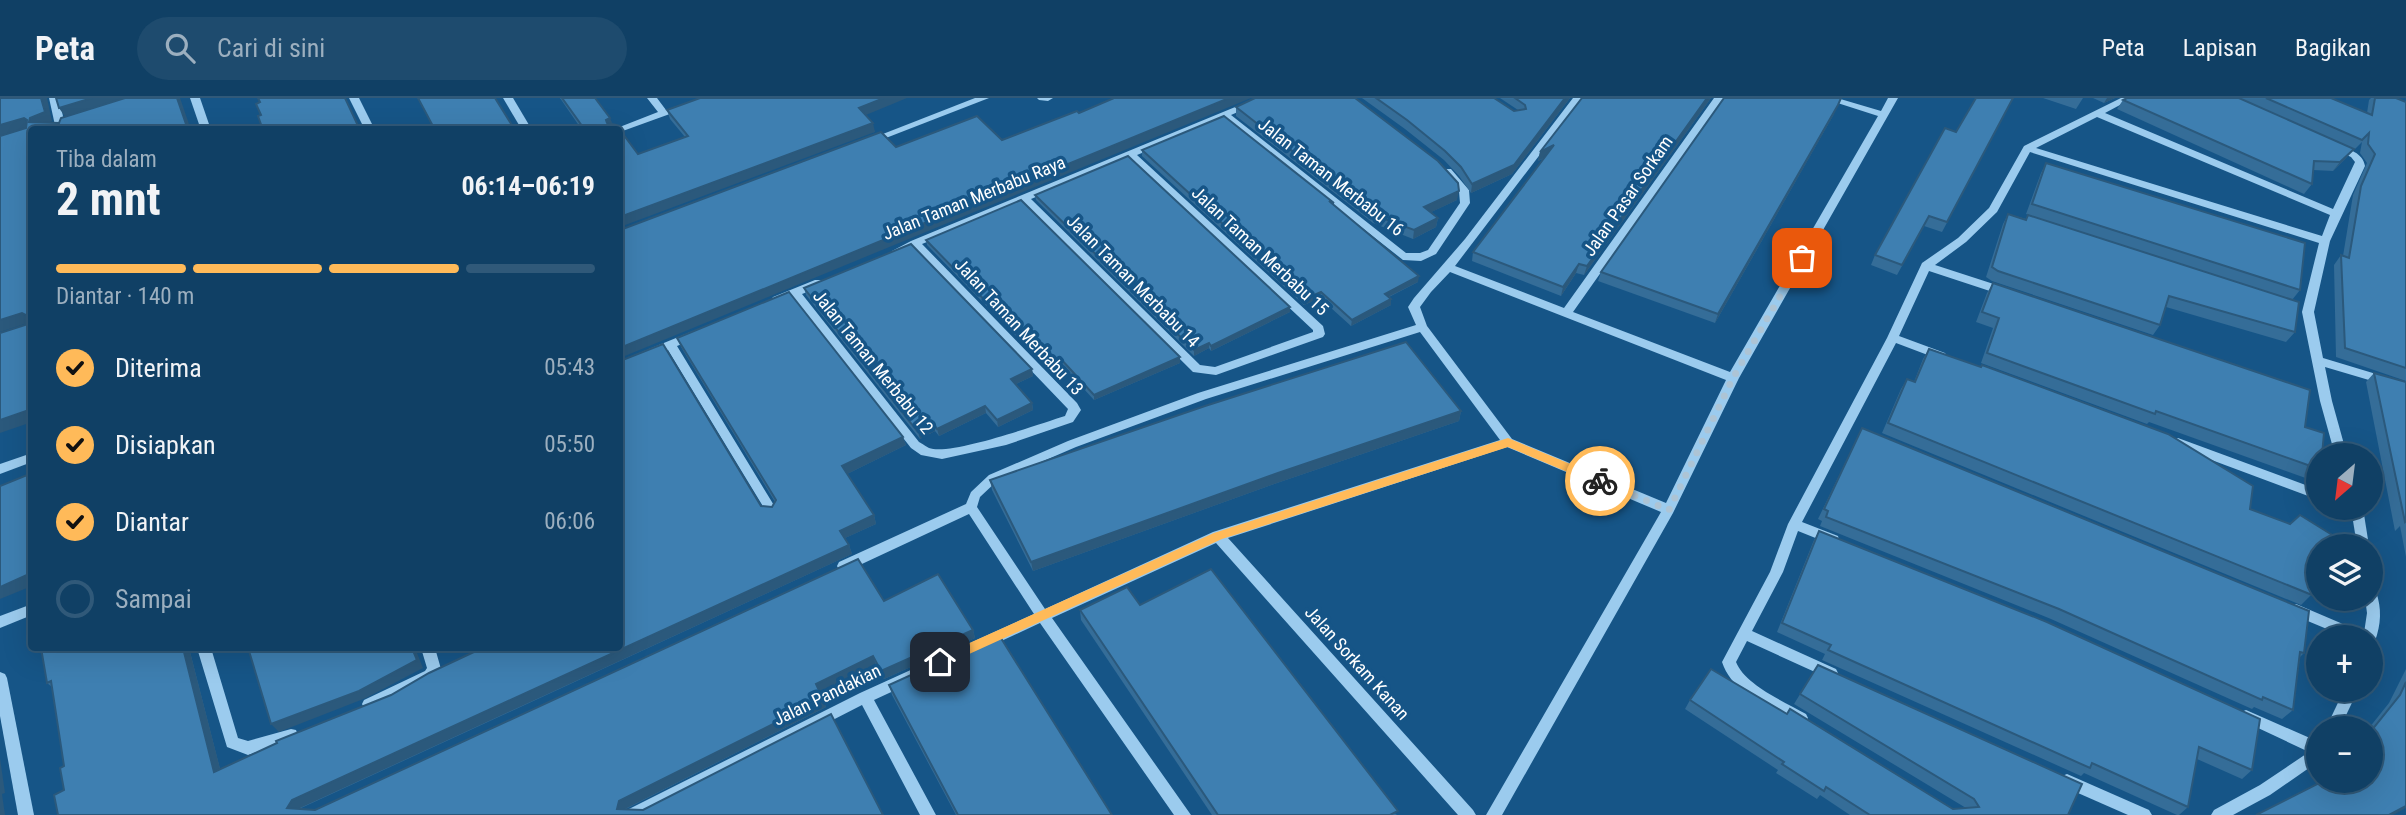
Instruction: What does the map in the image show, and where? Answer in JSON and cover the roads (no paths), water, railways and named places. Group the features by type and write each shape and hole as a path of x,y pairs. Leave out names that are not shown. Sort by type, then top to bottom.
{"street":[{"path":"54,98 57,126"},
{"path":"195,98 205,126"},
{"path":"354,98 368,126"},
{"path":"508,98 525,126"},
{"path":"652,98 664,113"},
{"path":"623,128 709,98"},
{"path":"854,146 984,98"},
{"path":"1042,98 1048,98"},
{"name":"Jalan Taman Merbabu Raya","path":"891,253 1265,98"},
{"path":"1578,98 1539,154 1449,268 1418,299 1415,307 1422,327 1508,442 1669,510"},
{"name":"Jalan Pasar Sorkam","path":"1566,314 1719,98"},
{"path":"1827,98 1884,115"},
{"path":"1494,815 1669,510 1733,378 1893,98"},
{"path":"1812,725 1733,674 1729,662 1776,572 1794,524 1853,429 1926,266 1962,240 1993,210 2027,148 2128,98"},
{"path":"2099,114 2336,214"},
{"name":"Jalan Taman Merbabu 16","path":"1225,115 1403,256 1421,257 1432,252 1465,203 1464,190 1442,166"},
{"path":"60,126 72,121"},
{"path":"2332,145 2354,155 2360,162 2325,241 2308,312 2326,401 2338,443"},
{"path":"2027,148 2325,241"},
{"name":"Jalan Taman Merbabu 15","path":"1130,154 1319,330 1317,337 1264,356"},
{"name":"Jalan Taman Merbabu 14","path":"1024,198 1198,369 1209,372 1264,356"},
{"path":"1993,210 2006,214"},
{"name":"Jalan Taman Merbabu 13","path":"915,243 1075,410 1069,419 1006,440"},
{"path":"1926,266 2016,296"},
{"path":"1449,268 1733,378"},
{"path":"770,303 831,278"},
{"name":"Jalan Taman Merbabu 12","path":"795,293 919,449 934,456 1006,440"},
{"path":"2295,308 2308,312"},
{"path":"833,571 971,508 975,495 993,478 1072,444 1202,396 1422,327"},
{"path":"623,364 708,329"},
{"path":"1893,338 1957,362"},
{"path":"670,344 771,510"},
{"path":"2320,361 2406,387"},
{"path":"2313,396 2326,401"},
{"path":"2164,438 2306,490"},
{"name":"Jalan Pandakian","path":"632,815 865,697 1041,614 1218,536 1508,442"},
{"path":"0,469 28,458"},
{"path":"971,508 1041,614 1183,815"},
{"path":"1794,524 1844,544"},
{"name":"Jalan Sorkam Kanan","path":"1218,536 1468,815"},
{"path":"2285,606 2331,625"},
{"path":"0,622 28,611"},
{"path":"1744,634 1844,680"},
{"path":"205,651 232,742 248,748 303,731"},
{"path":"349,713 430,675 434,669 429,651"},
{"path":"0,678 26,815"},
{"path":"865,697 928,815"},
{"path":"2232,710 2306,745"},
{"path":"2219,815 2264,790 2306,760"},
{"path":"2056,775 2144,815"}]}
